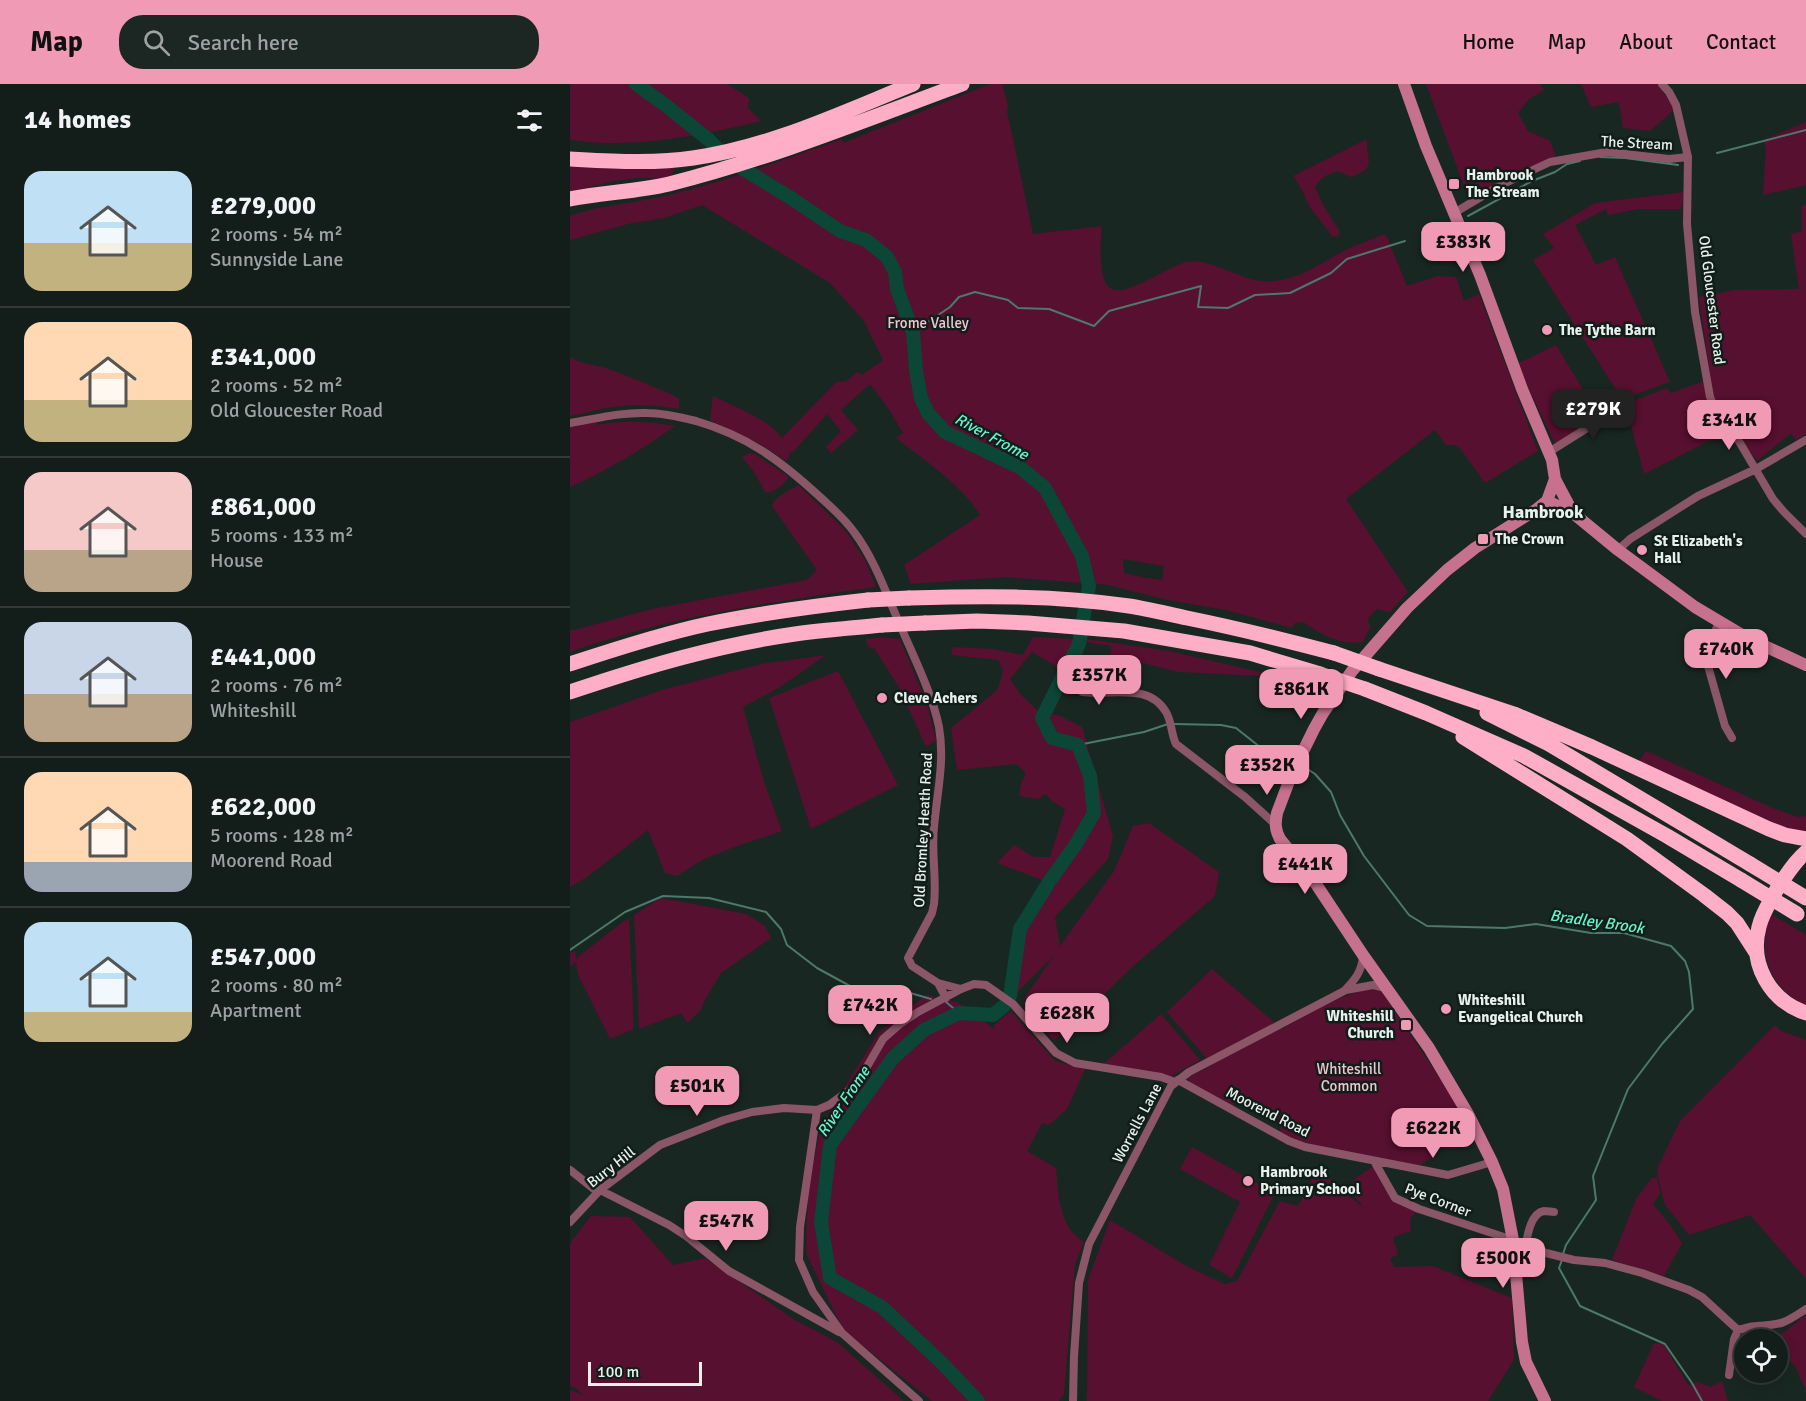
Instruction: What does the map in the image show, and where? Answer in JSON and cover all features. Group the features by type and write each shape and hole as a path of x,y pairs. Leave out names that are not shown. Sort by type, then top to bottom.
{"highway":[{"path":"570,159 664,161 719,154 788,135 913,84"},
{"path":"570,199 666,185 716,171 804,143 962,84"},
{"path":"570,207 611,194"},
{"path":"570,664 630,644 706,624 790,609 868,600 972,596 1028,597 1130,606 1257,633 1334,653 1514,714 1769,829 1806,839"},
{"path":"570,692 638,669 705,651 795,634 882,625 977,621 1028,622 1124,631 1250,653 1365,689 1524,756 1667,836 1801,917"},
{"path":"1439,689 1549,744 1806,898"},
{"path":"1426,713 1627,839 1704,894 1737,923 1757,954"},
{"path":"1806,852 1790,869 1764,912 1757,937 1757,954 1761,970 1774,992 1788,1005 1806,1013"}],"main road":[{"path":"1404,84 1426,146 1480,275 1522,389 1549,452 1555,478 1573,513"},
{"path":"1545,1401 1526,1362 1512,1240 1503,1189 1492,1162 1468,1114 1432,1052 1363,956 1312,878 1280,839 1275,824 1291,776 1304,749 1323,713 1352,671 1407,608 1447,570 1475,548 1547,501 1555,478"},
{"path":"1547,501 1573,513 1669,590 1719,622 1771,650 1806,665"}],"street":[{"name":"Old Gloucester Road","path":"1662,84 1676,105 1688,157 1687,224 1695,312 1710,397 1715,409 1756,469 1773,499 1806,534"},
{"name":"The Stream","path":"1454,213 1501,185 1550,162 1607,152 1670,159 1688,157"},
{"path":"1549,452 1623,406"},
{"name":"Old Bromley Heath Road","path":"570,423 612,415 648,412 674,415 741,437 761,449 801,480 837,513 858,539 876,567 924,682 940,730 942,762 933,848 936,894 932,913 908,958 912,966 938,983 961,989"},
{"path":"1618,550 1630,539 1698,496 1756,469 1806,440"},
{"path":"1719,622 1707,648 1706,658 1725,726 1732,738"},
{"path":"1077,683 1077,688 1082,692 1124,692 1149,696 1159,703 1171,723 1176,744 1275,824"},
{"name":"Worrells Lane","path":"1073,1401 1079,1283 1089,1244 1158,1108 1176,1081 1189,1072 1344,991 1359,972 1363,956"},
{"name":"Old Bromley Heath Road","path":"938,983 946,998"},
{"name":"Moorend Road","path":"946,998 974,984 986,986 1013,1004 1056,1053 1074,1063 1176,1081 1289,1141 1305,1147 1448,1175 1492,1162"},
{"path":"1344,991 1373,985 1387,988"},
{"path":"842,1334 813,1292 799,1260 800,1227 817,1110 829,1105 852,1089 883,1040 900,1024 946,998"},
{"name":"Bury Hill","path":"570,1222 600,1190 660,1145 724,1120 752,1112 784,1108 817,1110"},
{"name":"Pye Corner","path":"1374,1161 1395,1198 1419,1209 1512,1240"},
{"path":"570,1170 594,1189 669,1225 729,1271 842,1334 919,1401"},
{"path":"1515,1264 1525,1249 1529,1231 1537,1215 1543,1211 1554,1212"},
{"path":"1525,1249 1574,1260 1605,1263 1642,1273 1689,1290 1702,1297 1737,1329"},
{"path":"1746,1329 1753,1325 1782,1324 1806,1309"},
{"path":"1729,1376 1734,1340"}],"green space":[{"path":"570,84 727,84 749,98 748,108 761,121 646,142 602,143 570,140"},
{"name":"Frome Valley","path":"990,84 1002,84 1033,234 1102,226 1101,268 1106,283 1110,288 1117,290 1136,286 1178,265 1195,261 1261,281 1284,279 1305,272 1346,250 1384,234 1407,286 1438,276 1456,277 1464,301 1479,294 1538,451 1485,483 1459,447 1446,445 1435,430 1346,499 1408,592 1390,612 1377,609 1368,618 1370,627 1363,642 1339,641 1303,622 1295,623 1292,628 1226,610 1168,600 1108,585 1005,577 910,584 904,565 980,515 953,483 896,438 903,433 870,384 841,410 858,430 831,453 826,447 841,431 827,414 793,452 790,452 786,461 760,444 710,420 713,396 768,424 782,438 836,382 846,381 858,372 862,375 883,360 864,321 830,283 702,205 664,218 632,223 570,240 570,216 703,186 842,139 843,143","holes":["1123,559 1164,566 1162,580 1141,577 1124,573"]},
{"path":"1426,84 1540,84 1544,90 1529,99 1518,113 1528,131 1550,141 1556,157 1521,172 1470,202"},
{"path":"1581,84 1657,84 1675,109 1650,131 1623,128 1619,102 1591,107"},
{"path":"1806,122 1806,185 1763,195 1766,148 1763,140"},
{"path":"1367,139 1369,162 1365,170 1351,177 1337,171 1324,177 1315,187 1339,230 1340,234 1337,237 1332,236 1309,206 1293,176"},
{"path":"570,167 675,167 670,177 620,180 570,193"},
{"path":"1684,192 1681,209 1638,209 1608,215 1606,209 1575,225 1596,265 1615,257 1670,382 1622,399 1533,260 1554,248 1543,234 1595,203"},
{"path":"1806,205 1806,434 1796,440 1791,433 1757,461 1723,415 1713,395 1699,297 1735,290 1799,289 1791,234 1802,231 1801,206"},
{"path":"1556,345 1600,418 1556,446 1517,364"},
{"path":"570,357 583,363 615,371 679,398 679,409 629,405 570,416"},
{"path":"1704,381 1716,414 1713,439 1644,474 1625,404 1667,388 1671,393"},
{"path":"597,421 597,425 636,422 675,426 624,459 570,487 570,426"},
{"path":"749,453 755,454 789,477 775,490 765,492 742,457"},
{"path":"798,485 845,530 865,560 876,587 760,605 683,620 607,639 570,652 570,630 652,609 807,580 817,570 772,506 779,497"},
{"path":"883,637 900,639 927,704 936,740 926,747 900,689 874,648 870,649 865,639"},
{"path":"1033,637 1094,640 1169,651 1282,677 1179,672 1134,661 1109,666 1111,646 1086,642 1076,678 1032,652 1010,679 1021,695 1038,711 1060,716 1082,727 1113,836 1108,859 1055,917 1060,946 1114,871 1133,826 1149,823 1219,872 1215,896 1131,968 1068,1030 1054,1040 1027,1011 1025,997 1054,956 1016,993 1024,924 1050,883 997,863 1014,845 1034,857 1050,857 1065,809 1046,794 1038,799 1019,796 1021,783 1026,773 1016,764 957,770 951,728 996,691 1003,670 998,660 951,655 953,647 992,649 1023,655"},
{"path":"826,655 780,687 743,707 764,782 782,831 702,860 677,876 665,873 648,830 587,877 570,887 570,722 662,690 761,664"},
{"path":"838,671 898,785 811,829 769,698"},
{"path":"1646,751 1777,810 1798,817 1806,816 1806,832 1771,822 1639,761"},
{"path":"661,898 746,914 765,926 771,938 721,973 700,1011 687,1023 681,1013 639,1029 634,915"},
{"path":"1771,914 1806,935 1806,1005 1783,989 1769,967 1765,942"},
{"path":"629,919 634,1029 610,1039 578,975 576,962 570,966 570,953 575,951 577,960 579,956"},
{"name":"Whiteshill Common","path":"1212,969 1282,1029 1346,996 1372,990 1381,991 1457,1104 1447,1135 1436,1154 1418,1167 1305,1144 1280,1133 1281,1125 1236,1101 1233,1106 1194,1087 1189,1077 1212,1065 1167,1012"},
{"path":"926,995 957,1002 993,1028 1011,1011 1055,1061 1085,1069 1067,1109 1049,1125 1042,1123 1027,1151 1056,1168 1061,1209 1069,1228 1084,1242 1075,1264 1064,1394 1059,1401 932,1401 843,1330 806,1253 808,1190 821,1125 879,1032"},
{"path":"1161,1014 1200,1060 1170,1077 1102,1065"},
{"path":"1775,1025 1781,1031 1806,1040 1806,1279 1750,1215 1689,1235 1665,1205 1657,1174 1658,1167 1680,1121"},
{"path":"1192,1147 1275,1193 1232,1278 1209,1265 1240,1202 1180,1169"},
{"path":"1375,1165 1395,1198 1419,1209 1410,1219 1411,1231 1393,1237 1398,1255 1390,1258 1394,1267 1433,1266 1512,1298 1514,1360 1488,1401 1087,1401 1088,1280 1110,1220 1188,1267 1225,1284 1237,1281 1280,1201 1298,1206 1317,1170 1364,1208 1348,1188 1356,1178"},
{"path":"1657,1177 1660,1194 1653,1204 1682,1243 1664,1276 1612,1260 1636,1199 1652,1178"},
{"path":"591,1216 630,1217 673,1265 705,1258 795,1320 837,1342 904,1401 570,1401 570,1390 583,1395 570,1386 570,1243"},
{"path":"1806,1315 1806,1391 1796,1368 1788,1358 1788,1329"},
{"path":"1654,1343 1664,1345 1688,1385 1698,1382 1710,1387 1722,1381 1728,1401 1662,1401 1634,1387"}],"waterway":[{"name":"River Frome","path":"636,84 709,140 727,159 840,231 866,240 887,257 895,272 897,289 913,332 916,371 921,398 928,413 945,432 1021,468 1045,488 1082,556 1089,586 1079,644 1042,718 1052,738 1078,745 1090,776 1094,813 1020,929 1010,996"},
{"path":"1717,153 1806,130"},
{"path":"1600,157 1678,165"},
{"path":"1468,216 1532,181 1555,172 1567,164 1580,161"},
{"path":"913,332 950,307 959,297 975,292 1008,300 1018,308 1049,309 1094,326 1109,311 1201,286 1198,307 1228,308 1255,295 1290,293 1331,273 1347,259 1405,241"},
{"name":"Bradley Brook","path":"1078,745 1144,732 1168,724"},
{"name":"Bradley Brook","path":"1174,724 1221,725 1236,728 1270,755 1292,761"},
{"name":"Bradley Brook","path":"1300,764 1315,774 1331,792 1340,815 1364,856 1409,915 1427,926 1505,928 1536,924 1591,933 1624,933 1671,946 1685,961 1689,972 1693,1009 1662,1044 1628,1089 1593,1176 1596,1200 1566,1245 1563,1254"},
{"path":"570,950 625,912 663,896 709,898 766,912 781,929 787,945 817,968 850,986 900,990 931,999"},
{"path":"946,1002 959,1013"},
{"name":"River Frome","path":"978,1401 942,1363 882,1307 830,1278 821,1222 830,1145 893,1058 924,1030 959,1013 993,1015 1004,1006"},
{"name":"Bradley Brook","path":"1562,1260 1559,1268 1580,1306 1665,1344 1702,1401"}],"place":[{"name":"Hambrook The Stream","path":"1454,184"},
{"name":"The Tythe Barn","path":"1547,330"},
{"name":"The Crown","path":"1483,539"},
{"name":"St Elizabeth's Hall","path":"1642,550"},
{"name":"Cleve Achers","path":"882,698"},
{"name":"Whiteshill Evangelical Church","path":"1446,1009"},
{"name":"Whiteshill Church","path":"1406,1025"},
{"name":"Hambrook Primary School","path":"1248,1181"}],"district":[{"name":"Hambrook","path":"1543,512"}]}
